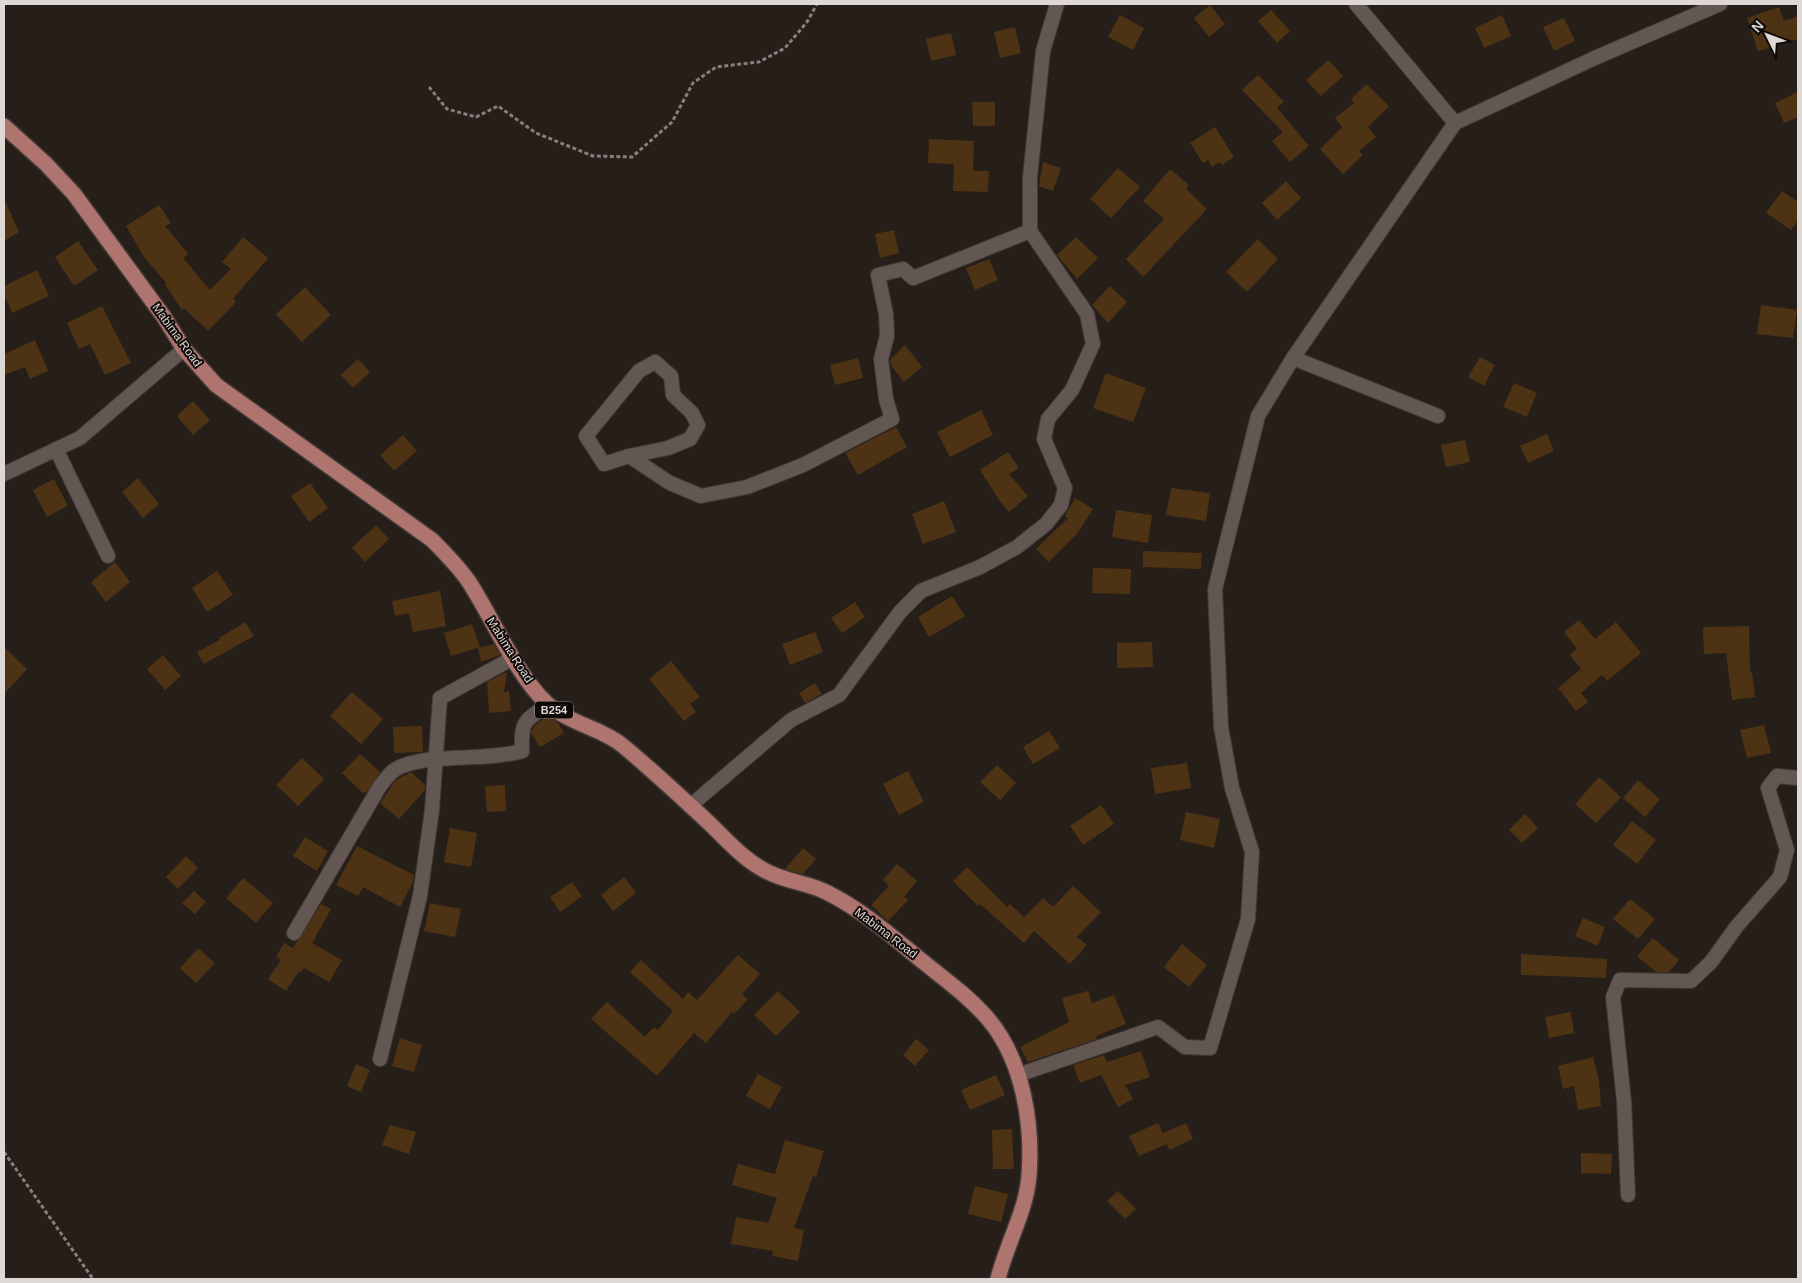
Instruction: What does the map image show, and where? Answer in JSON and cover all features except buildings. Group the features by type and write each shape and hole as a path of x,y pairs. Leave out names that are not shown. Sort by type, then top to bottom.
{"main road":[{"name":"Mabima Road","path":"4,126 46,164 74,194 164,317 184,349 216,385 432,540 469,582 513,658 549,705 574,721 598,729 622,745 745,856 770,873 820,890 868,917 970,1001 990,1021 1002,1040 1018,1075 1024,1098 1028,1130 1029,1177 1024,1201 998,1279"}],"street":[{"path":"690,806 791,720 839,695 900,612 921,591 980,567 1017,546 1046,524 1061,505 1065,488 1044,439 1048,419 1072,390 1093,344 1087,314 1030,231 1030,177 1043,51 1056,4"},
{"path":"1356,4 1455,123"},
{"path":"1018,1075 1158,1027 1185,1047 1210,1048 1248,919 1252,852 1232,788 1220,727 1215,589 1258,416 1293,358 1455,123 1597,56 1720,4"},
{"path":"629,456 670,483 701,496 747,487 803,465 892,419 886,399 881,359 888,336 886,314 878,275 903,269 913,278 1030,231"},
{"path":"4,474 80,438 184,349"},
{"path":"1293,358 1438,416"},
{"path":"655,362 670,376 673,394 692,413 698,425 690,439 668,448 629,456 604,464 586,436 639,372 655,362"},
{"path":"56,449 108,556"},
{"path":"380,1059 420,896 432,810 440,698 513,658"},
{"path":"294,933 385,780 394,770 412,762 505,756 522,751 522,732 527,718 549,705"},
{"path":"1628,1195 1624,1101 1613,997 1620,980 1691,981 1711,962 1737,926 1780,877 1787,850 1768,788 1777,776 1798,778"}],"path":[{"path":"429,87 447,109 476,117 498,106 536,133 593,156 632,157 672,122 693,83 716,67 759,62 785,48 807,22 817,4"},
{"path":"4,1152 93,1279"}]}
